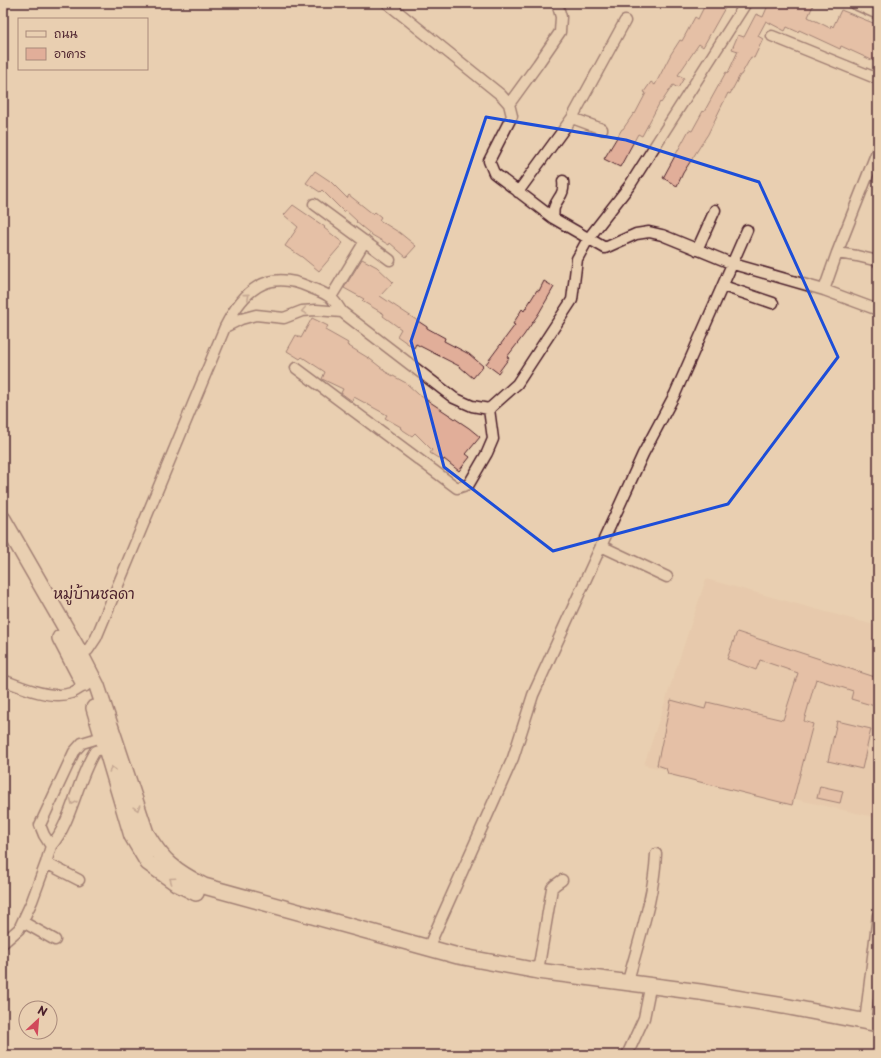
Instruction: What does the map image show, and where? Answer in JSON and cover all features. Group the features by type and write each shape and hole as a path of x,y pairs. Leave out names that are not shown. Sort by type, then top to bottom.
{"street":[{"path":"387,3 501,95 509,104 512,116 489,161 494,174 553,218 605,248 636,234 649,232 662,235 733,264 824,290 878,310"},
{"path":"509,104 560,32 561,17 557,3"},
{"path":"489,409 517,384 572,300 578,259 588,239 630,185 746,3"},
{"path":"853,3 878,14"},
{"path":"518,192 572,118 625,21"},
{"path":"772,36 878,79"},
{"path":"572,118 602,129"},
{"path":"824,290 878,149"},
{"path":"553,218 554,208 561,197 564,188 563,181"},
{"path":"314,204 390,260"},
{"path":"697,250 715,210"},
{"path":"428,948 513,758 534,695 643,454 675,394 747,230"},
{"path":"331,297 365,242"},
{"path":"837,253 878,261"},
{"path":"75,655 88,650 96,638 233,311 244,296 263,283 280,280 296,281 331,297 342,312 454,398 472,406 489,409"},
{"path":"723,286 773,303"},
{"path":"225,327 241,319 256,315 284,318 302,311 316,310 342,312"},
{"path":"296,368 457,488 468,484 487,453 493,439 489,409"},
{"path":"3,519 75,655 93,705 132,836 148,863 176,883 205,897 455,963 486,969 871,1027"},
{"path":"3,540 75,655 97,686 146,833 154,847 168,864 186,877 204,886 458,956 538,971 628,981 784,1006 871,1027"},
{"path":"601,546 667,577"},
{"path":"3,680 46,694 62,695 71,693 85,685"},
{"path":"51,846 40,825 74,752 82,743 104,742"},
{"path":"3,943 19,929 23,922 51,846 58,838 88,762 94,751 104,742"},
{"path":"70,761 86,768"},
{"path":"628,981 652,892 655,875 656,854"},
{"path":"46,863 79,880"},
{"path":"538,971 552,888 562,880"},
{"path":"871,1027 878,915"},
{"path":"23,922 55,940"},
{"path":"627,1055 644,1018 649,993"}],"highlighted area":[{"path":"486,117 626,140 759,182 838,357 728,504 553,551 444,467 411,341"}],"shaded area":[{"path":"706,579 878,626 878,818 644,765"}],"building":[{"path":"706,3 721,3 726,6 703,47 699,44 678,75 684,78 678,88 673,85 661,103 660,102 642,136 638,134 620,167 604,159 622,129 634,113 635,114 646,93 644,92 651,82 655,85 671,54 680,40 682,41 695,17 698,19"},
{"path":"769,3 814,3 808,17 830,28 831,25 833,27 841,10 878,25 878,63 841,46 840,49 799,30 798,32 787,27 785,31 766,21 758,36 763,39 754,58 751,57 730,94 728,93 708,134 683,173 677,186 663,178 689,130 692,131 726,72 728,73 738,51 732,49 738,35 744,37 756,14 763,17"},
{"path":"315,171 330,181 347,198 349,195 373,214 375,212 381,217 379,220 400,233 416,246 406,257 390,243 389,245 372,235 356,222 357,221 345,210 344,212 322,190 320,192 306,183"},
{"path":"293,205 325,227 324,228 343,243 319,271 302,257 285,246 298,227 284,215"},
{"path":"362,259 377,267 393,282 380,296 427,328 445,338 444,341 469,354 483,366 473,378 459,366 416,344 414,348 397,336 401,329 383,316 384,314 362,301 364,299 344,288"},
{"path":"544,281 554,287 539,313 507,357 509,358 498,373 486,364 515,325 513,324 522,309 524,311 537,290 539,291"},
{"path":"312,318 328,326 325,330 348,343 347,345 370,359 384,371 406,383 418,394 480,437 466,454 470,457 459,471 444,459 443,461 430,453 432,450 415,433 412,436 400,428 401,427 385,418 387,415 354,397 352,401 341,393 343,389 322,379 325,372 302,357 300,359 287,351 296,335 301,338"},
{"path":"737,632 878,678 878,707 851,699 853,691 816,679 804,721 813,724 792,805 668,774 666,768 657,765 671,700 705,709 707,702 783,720 798,673 760,660 756,670 727,659"},
{"path":"837,721 871,729 862,769 828,761"},
{"path":"820,786 843,791 840,803 817,798"}],"district":[{"name":"หมู่บ้านชลดา","path":"94,594"}]}
